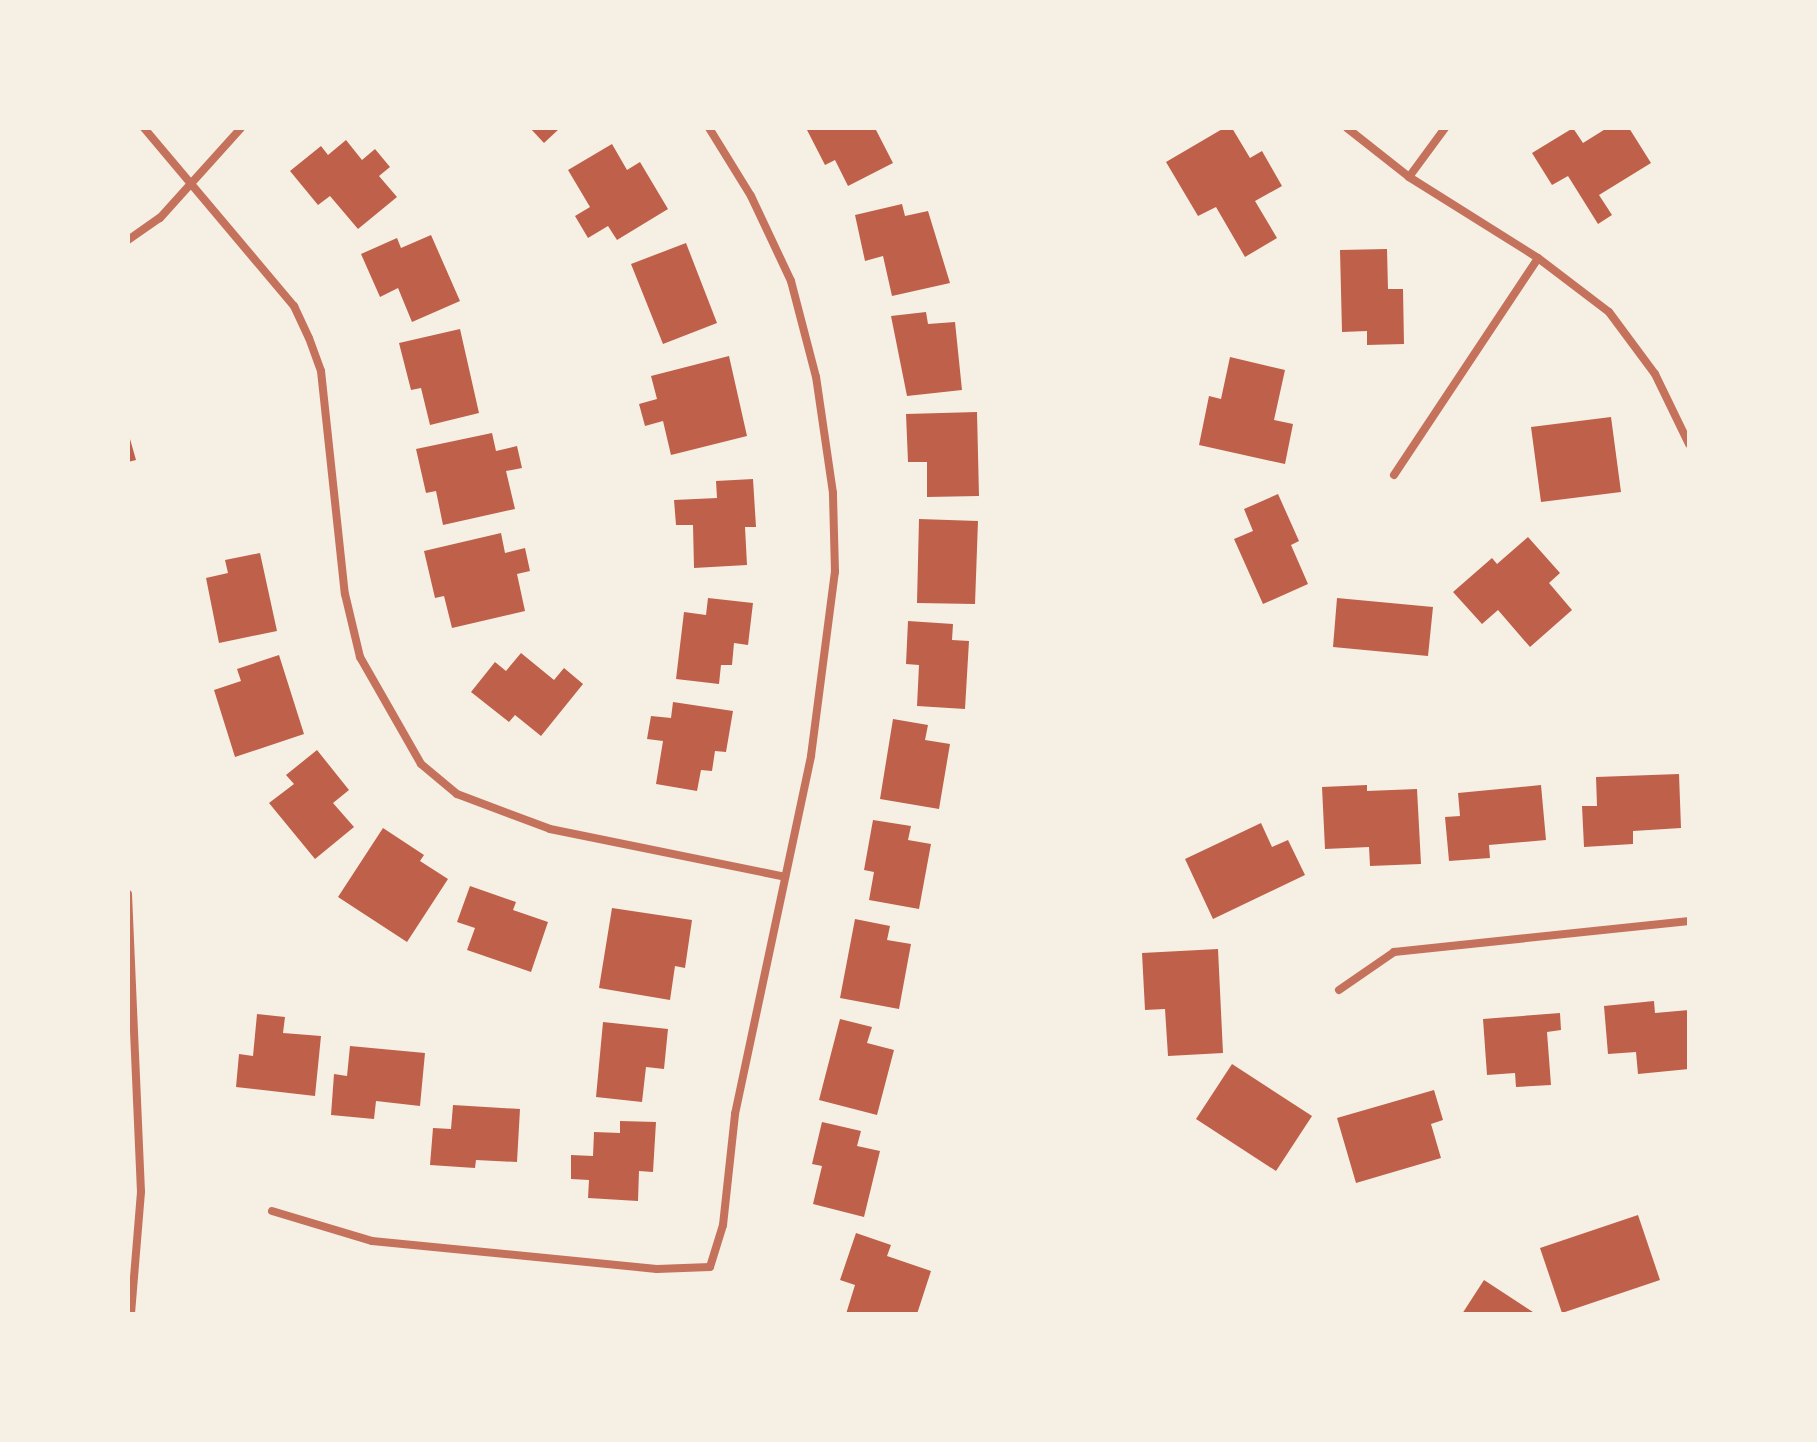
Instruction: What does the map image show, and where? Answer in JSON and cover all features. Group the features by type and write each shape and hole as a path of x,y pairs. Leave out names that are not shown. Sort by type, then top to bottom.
{"street":[{"path":"144,128 294,306 309,338 321,371 345,594 360,657 421,764 457,794 550,829 785,877"},
{"path":"128,240 160,218 241,128"},
{"path":"272,1211 372,1241 657,1269 710,1267 723,1225 735,1114 811,756 835,572 833,493 816,377 791,281 751,196 709,128"},
{"path":"1347,128 1409,177 1538,258 1609,312 1655,374 1689,444"},
{"path":"1409,177 1445,128"},
{"path":"1394,475 1538,258"},
{"path":"128,894 141,1192 131,1314"},
{"path":"1339,990 1394,952 1689,921"}],"building":[{"path":"530,128 560,128 544,143"},
{"path":"806,128 875,128 893,163 848,186 835,160 825,165"},
{"path":"1224,128 1232,128 1250,158 1262,151 1282,186 1255,201 1277,238 1245,257 1216,207 1198,216 1166,162"},
{"path":"1573,128 1583,143 1607,128 1629,128 1651,163 1599,195 1612,215 1598,224 1568,176 1552,185 1532,153"},
{"path":"346,140 362,160 375,149 390,167 379,176 397,197 358,229 330,196 318,205 290,171 321,146 328,155"},
{"path":"612,144 627,170 640,162 668,209 617,240 608,226 588,238 575,216 590,207 568,170"},
{"path":"902,204 905,216 928,211 950,283 892,296 883,256 865,261 855,215"},
{"path":"431,235 460,301 412,322 398,288 380,297 361,254 397,238 401,248"},
{"path":"686,243 717,323 663,344 631,264"},
{"path":"1387,249 1388,289 1403,289 1404,344 1367,345 1367,331 1342,332 1340,250"},
{"path":"926,312 928,324 955,322 962,390 907,396 891,316"},
{"path":"460,329 479,413 430,425 421,388 411,390 399,343"},
{"path":"729,356 747,436 671,455 663,421 645,426 639,404 657,399 651,376"},
{"path":"1230,357 1285,370 1274,420 1293,424 1285,464 1199,445 1209,396 1221,399"},
{"path":"977,412 979,496 927,497 927,462 908,462 906,414"},
{"path":"1611,417 1621,492 1541,502 1531,427"},
{"path":"128,432 136,460 128,462"},
{"path":"492,433 496,451 517,446 522,468 506,471 515,509 443,525 436,491 426,493 416,449"},
{"path":"753,479 756,527 745,527 747,565 694,568 693,525 676,525 674,500 717,498 716,481"},
{"path":"1278,494 1299,541 1291,545 1308,584 1263,604 1234,539 1253,531 1244,509"},
{"path":"919,519 978,521 975,604 917,603"},
{"path":"501,533 505,553 525,548 530,571 517,574 525,611 452,628 444,596 435,598 424,551"},
{"path":"1528,537 1560,573 1549,583 1572,610 1530,647 1498,610 1482,624 1453,592 1492,558 1497,564"},
{"path":"260,553 277,631 219,643 206,578 228,573 225,560"},
{"path":"708,598 753,603 748,645 734,643 732,665 721,665 719,684 676,679 684,612 706,615"},
{"path":"1337,598 1433,607 1428,656 1333,647"},
{"path":"908,621 953,624 952,640 969,641 965,709 917,706 919,665 906,664"},
{"path":"521,653 554,680 564,668 583,684 541,736 515,715 509,722 471,692 495,662 506,671"},
{"path":"279,655 304,734 235,757 214,690 241,681 237,669"},
{"path":"673,702 733,711 726,752 715,751 712,771 701,770 697,791 656,784 663,741 647,739 651,716 671,718"},
{"path":"893,719 928,725 925,740 950,744 939,809 880,799"},
{"path":"317,750 349,790 333,803 354,827 315,859 269,803 294,784 286,775"},
{"path":"1679,774 1681,828 1633,831 1633,844 1584,847 1582,806 1597,806 1596,777"},
{"path":"1367,785 1367,791 1417,789 1421,864 1370,866 1369,847 1325,849 1322,787"},
{"path":"1541,785 1546,840 1489,845 1490,858 1449,861 1445,817 1460,816 1458,793"},
{"path":"873,820 911,826 908,840 931,844 919,909 869,900 874,872 864,870"},
{"path":"1261,823 1272,847 1288,840 1305,875 1213,919 1185,859"},
{"path":"383,828 424,855 420,861 448,879 407,942 338,897"},
{"path":"470,886 516,902 513,910 548,922 531,972 467,950 475,928 457,922"},
{"path":"612,908 692,920 685,968 675,966 670,1000 599,988"},
{"path":"855,919 890,926 887,940 911,944 899,1009 840,998"},
{"path":"1218,949 1223,1053 1168,1056 1165,1009 1145,1010 1142,953"},
{"path":"1654,1001 1655,1013 1689,1010 1689,1069 1638,1074 1636,1052 1608,1054 1604,1006"},
{"path":"1560,1013 1561,1030 1547,1032 1551,1085 1516,1087 1515,1073 1487,1075 1483,1019"},
{"path":"257,1014 285,1017 283,1033 321,1036 315,1096 236,1087 239,1054 253,1056"},
{"path":"840,1019 872,1027 867,1043 894,1050 877,1115 819,1100"},
{"path":"603,1022 668,1029 664,1069 646,1067 642,1102 596,1097"},
{"path":"350,1046 425,1053 420,1106 376,1101 374,1119 331,1115 334,1074 347,1076"},
{"path":"1232,1064 1312,1116 1276,1171 1196,1119"},
{"path":"1434,1090 1443,1120 1431,1124 1441,1158 1356,1183 1337,1118"},
{"path":"453,1105 520,1109 517,1162 476,1160 475,1168 430,1165 433,1128 451,1129"},
{"path":"620,1121 656,1122 653,1172 639,1171 638,1201 588,1198 589,1180 571,1179 571,1155 593,1156 594,1132 620,1133"},
{"path":"822,1122 861,1131 857,1146 880,1151 864,1217 813,1204 822,1166 812,1164"},
{"path":"1638,1215 1660,1280 1562,1313 1540,1248"},
{"path":"856,1233 891,1245 887,1256 931,1271 917,1314 846,1314 855,1285 840,1280"},
{"path":"1484,1280 1536,1314 1462,1314"}]}
